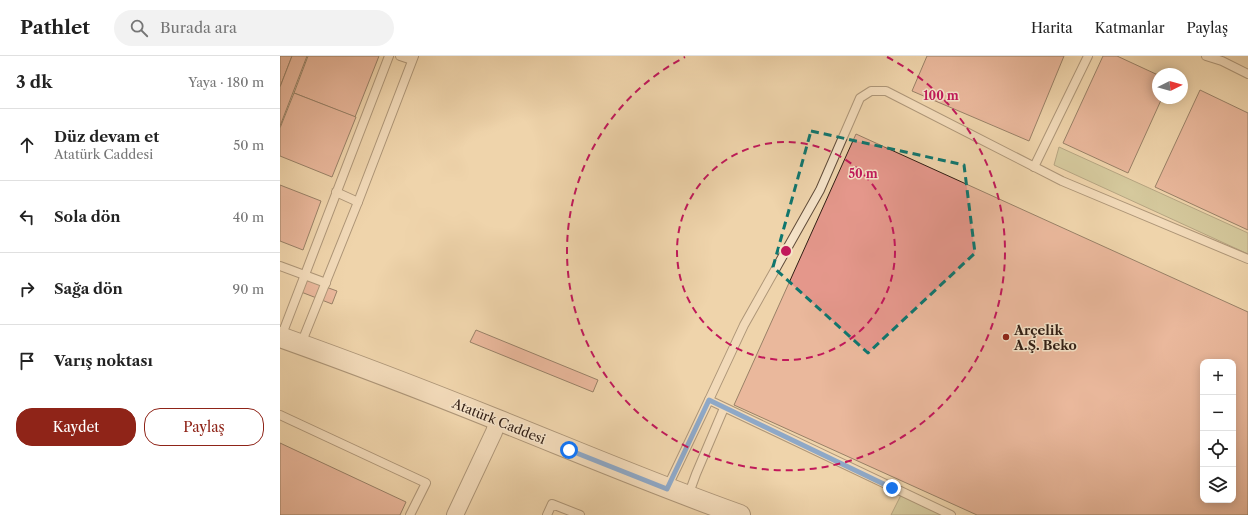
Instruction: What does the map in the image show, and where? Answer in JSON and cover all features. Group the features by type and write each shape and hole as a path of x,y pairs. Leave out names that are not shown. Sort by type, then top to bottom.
{"street":[{"name":"Atatürk Caddesi","path":"280,337 498,420 667,489 740,515"},
{"path":"455,515 494,432 498,420"}],"lane":[{"path":"280,337 389,56"},
{"path":"301,344 358,202 413,58 400,56"},
{"path":"1034,167 1088,56"},
{"path":"1206,56 1222,61 1248,74"},
{"path":"667,489 744,325 820,190 860,98 871,91 886,91 1062,181 1248,259"},
{"path":"336,192 358,202"},
{"path":"280,266 326,282"},
{"path":"709,400 951,515"},
{"path":"688,497 696,474 724,408"},
{"path":"280,415 426,483 410,515"},
{"path":"547,515 552,504 580,515"}],"highlighted area":[{"path":"811,131 964,165 975,253 868,353 773,267"}],"green space":[{"path":"1059,147 1248,233 1248,254 1054,165"},
{"path":"901,495 944,515 891,515"}],"building":[{"path":"280,56 292,56 280,87"},
{"path":"292,56 307,56 280,126 280,87"},
{"path":"308,56 379,56 355,117 294,93"},
{"path":"927,56 1064,56 1029,141 912,91"},
{"path":"1103,56 1117,56 1152,72 1152,104 1159,104 1128,173 1063,143"},
{"path":"1200,90 1248,113 1248,230 1155,187"},
{"path":"294,93 356,117 332,177 280,156 280,128"},
{"name":"Arçelik A.Ş. Beko","path":"856,134 1248,312 1248,515 977,515 734,405"},
{"path":"280,185 321,201 303,250 280,241"},
{"path":"301,278 337,291 332,304 296,290"},
{"path":"476,330 598,380 593,392 470,342"},
{"path":"280,443 406,502 400,515 280,515"}],"place":[{"name":"Arçelik A.Ş. Beko","path":"1006,337"}],"route":[{"path":"569,450 667,489 709,400 892,488"}]}
